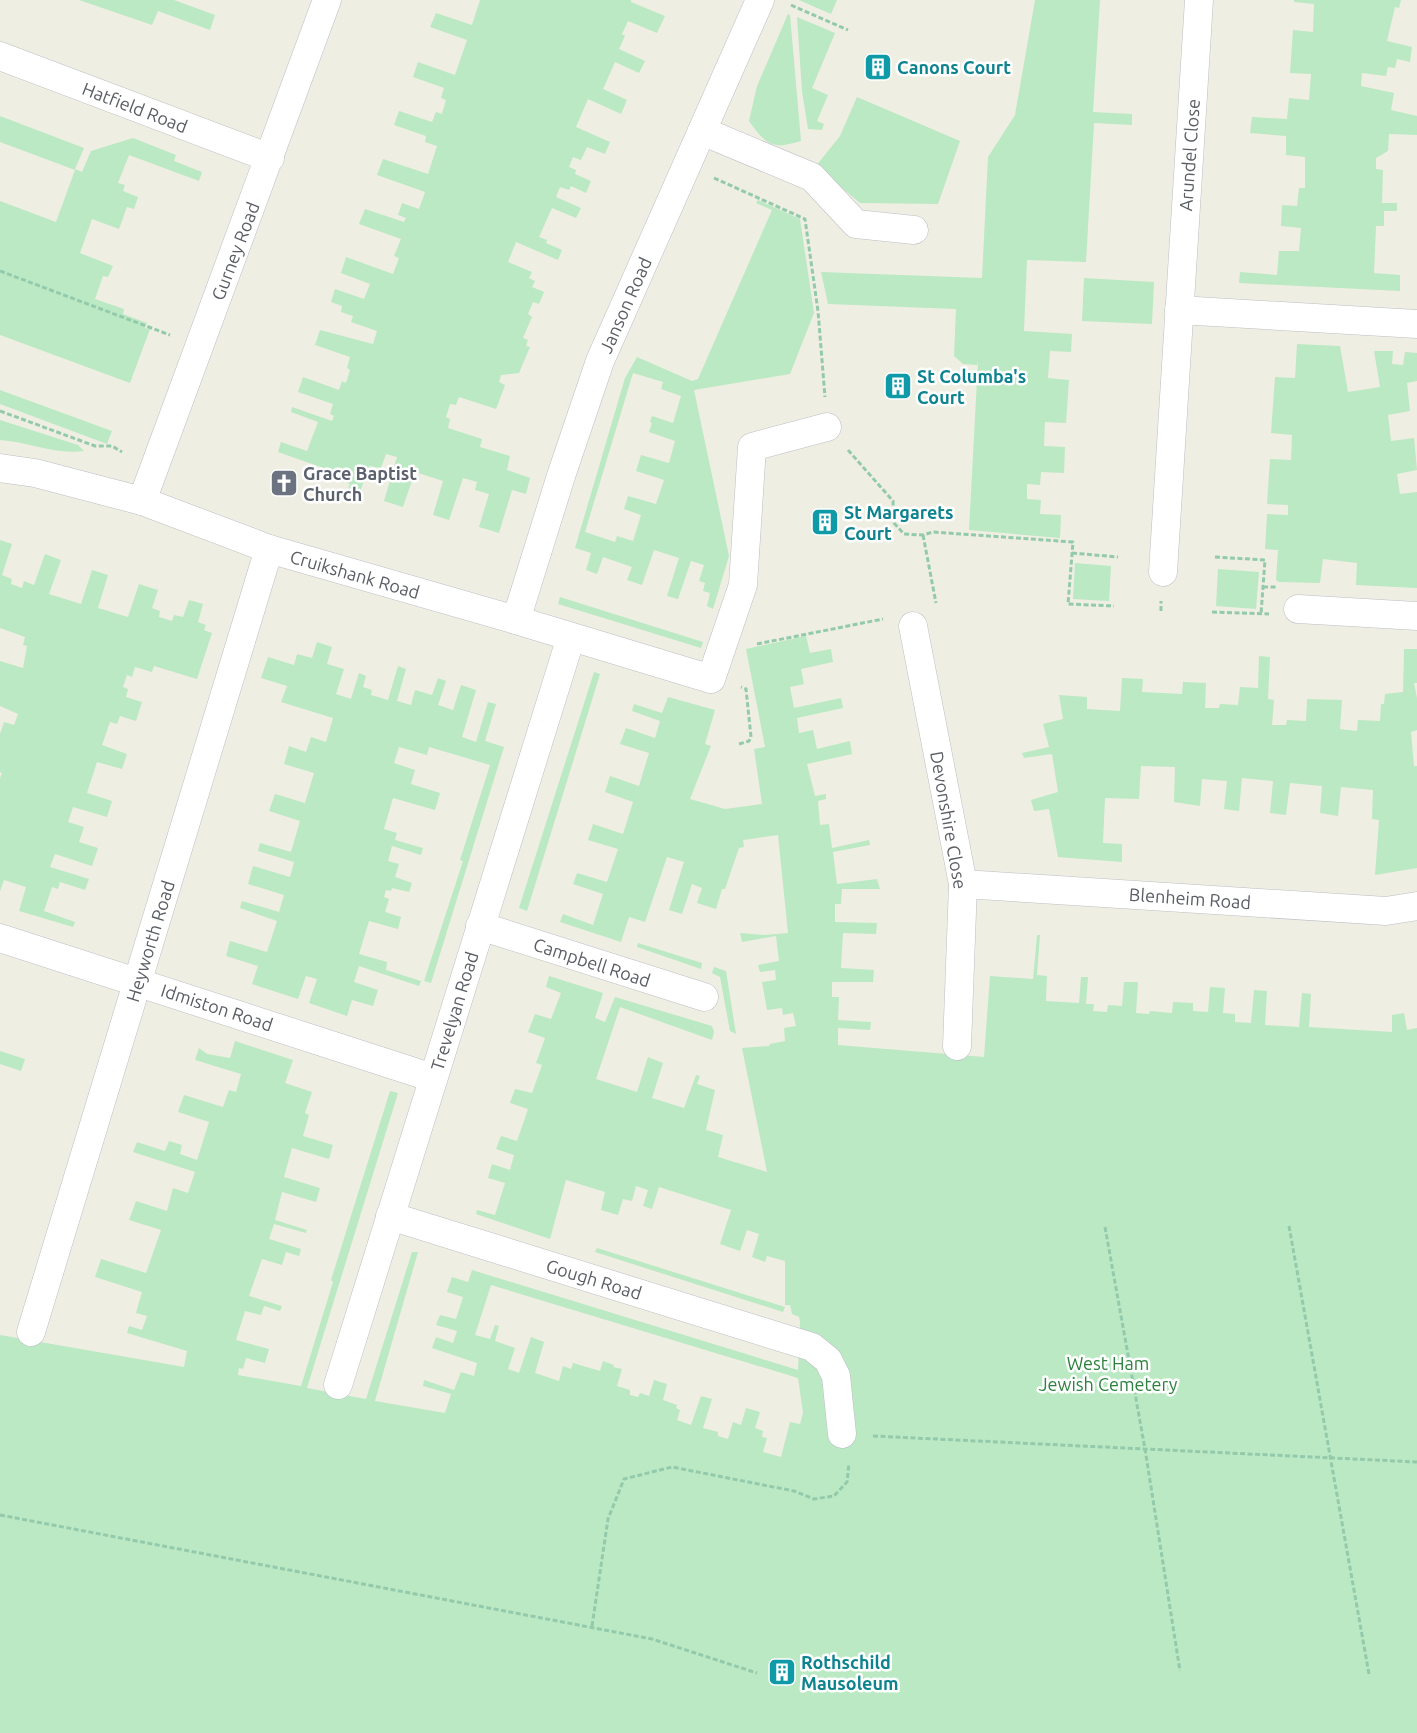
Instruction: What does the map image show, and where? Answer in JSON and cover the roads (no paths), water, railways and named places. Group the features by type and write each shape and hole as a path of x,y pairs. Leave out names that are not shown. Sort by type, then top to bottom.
{"street":[{"name":"Gurney Road","path":"142,501 328,0"},
{"name":"Janson Road","path":"516,620 561,476 600,362 760,0"},
{"name":"Arundel Close","path":"1164,572 1199,0"},
{"name":"Hatfield Road","path":"0,56 270,158"},
{"path":"702,131 812,177 856,224 914,230"},
{"path":"1179,310 1417,324"},
{"name":"Cruikshank Road","path":"0,468 35,473 142,501 269,549 516,620 711,680 744,584 752,447 827,427"},
{"name":"Heyworth Road","path":"31,1332 269,549"},
{"path":"1287,611 1417,616"},
{"name":"Devonshire Close","path":"913,626 963,884 958,1046"},
{"name":"Trevelyan Road","path":"338,1385 571,637"},
{"name":"Blenheim Road","path":"963,884 1386,911 1417,906"},
{"name":"Campbell Road","path":"480,926 704,997"},
{"name":"Idmiston Road","path":"0,938 433,1078"},
{"name":"Gough Road","path":"390,1216 812,1347 828,1360 836,1376 842,1434"}],"place":[{"name":"Canons Court","path":"878,67"},
{"name":"St Columba's Court","path":"898,386"},
{"name":"Grace Baptist Church","path":"284,483"},
{"name":"St Margarets Court","path":"825,522"},
{"name":"Rothschild Mausoleum","path":"782,1672"}],"park label":[{"name":"West Ham Jewish Cemetery","path":"1108,1374"}]}
